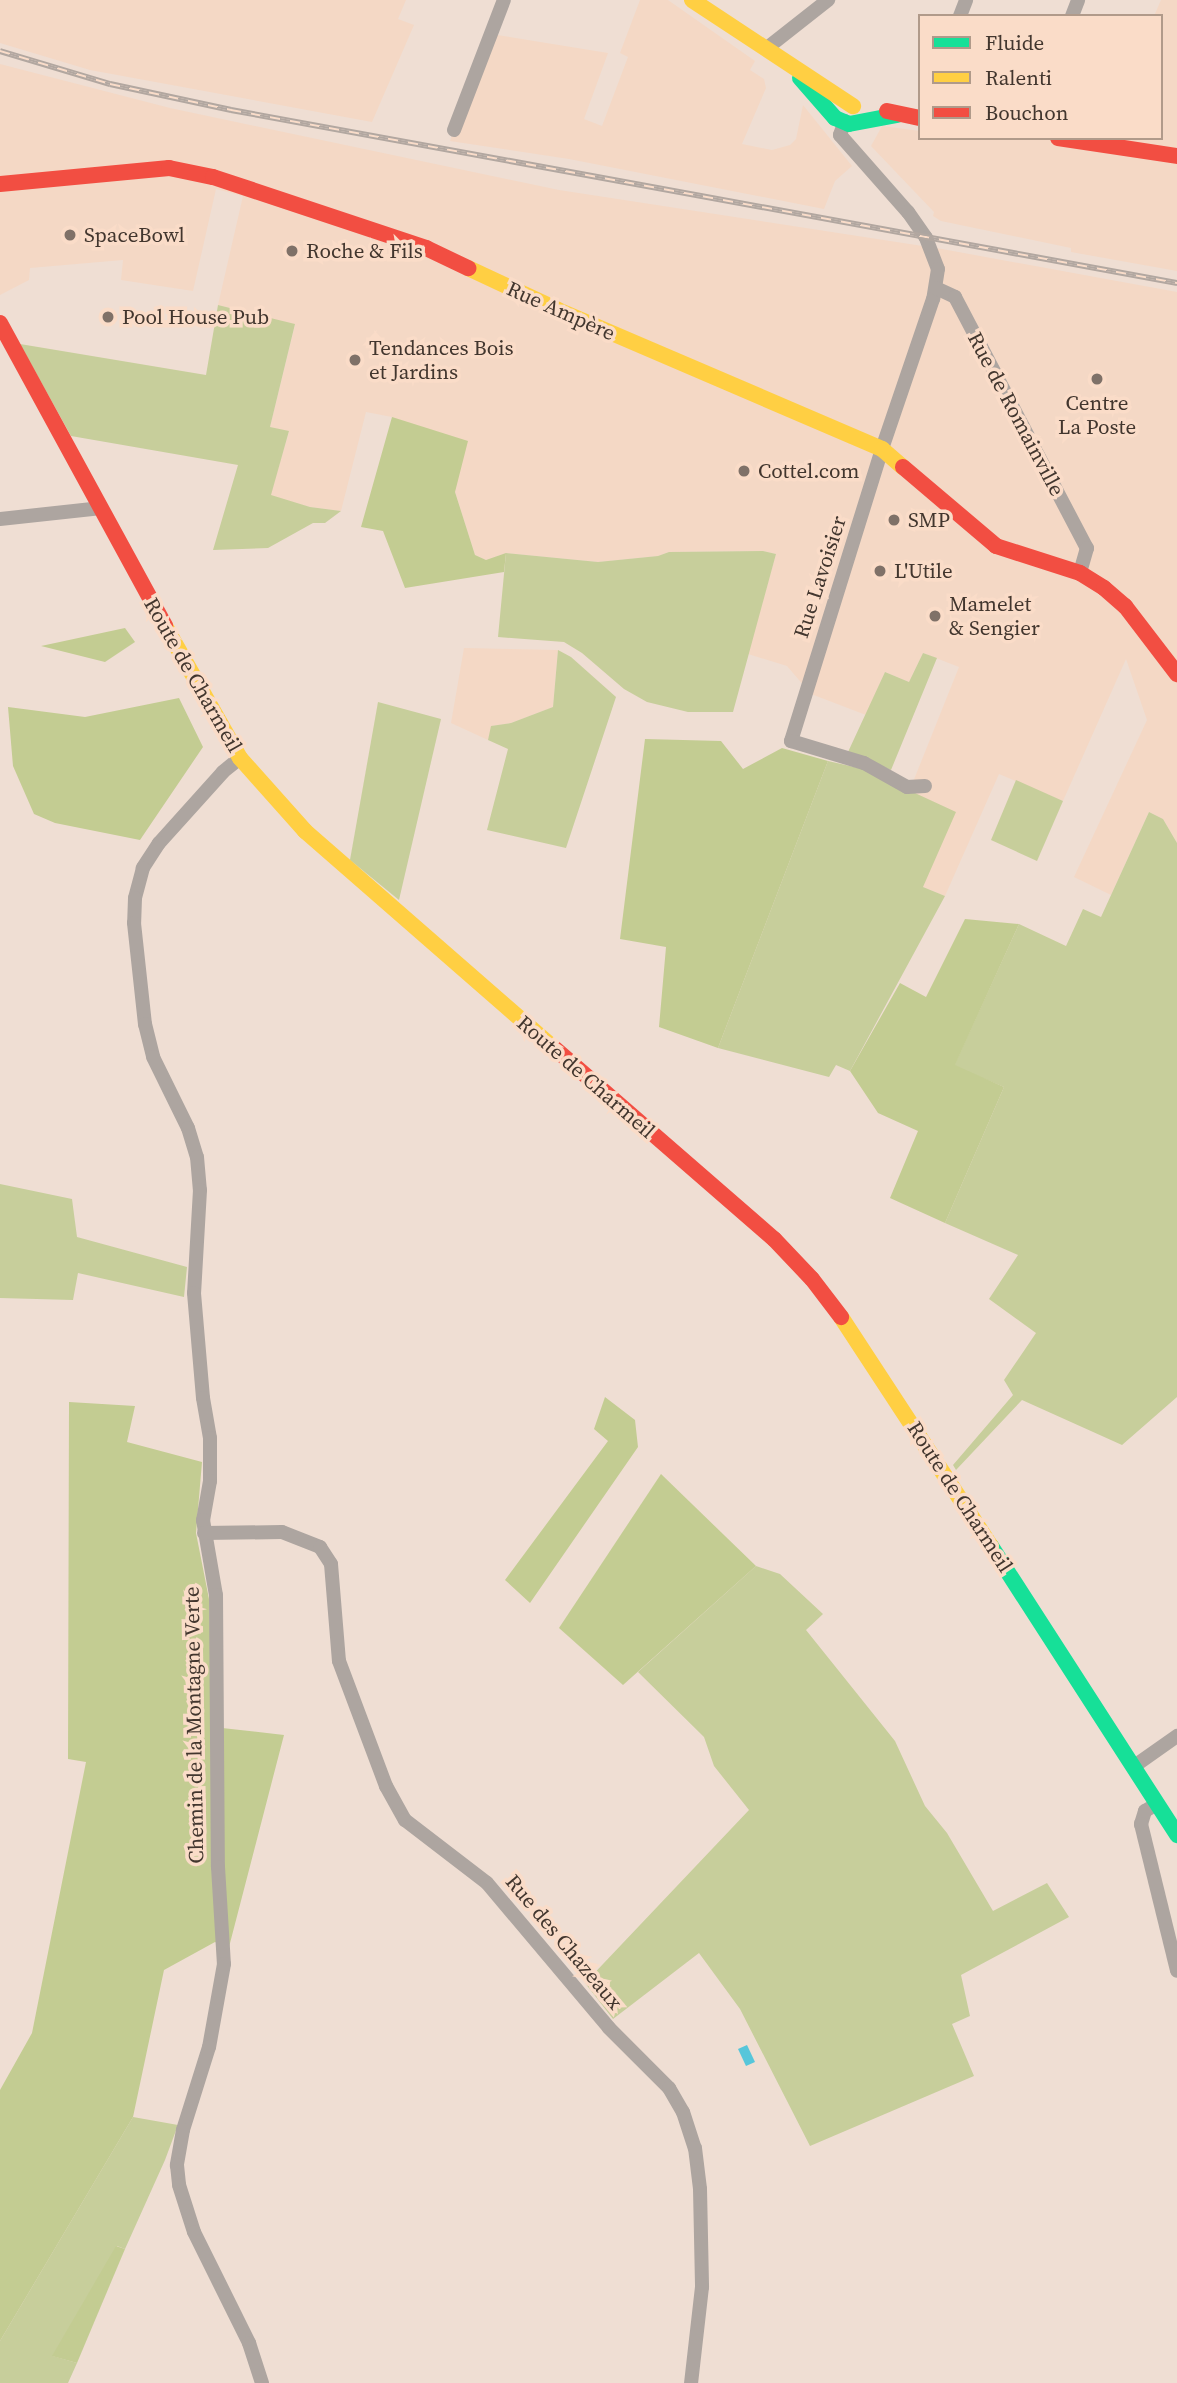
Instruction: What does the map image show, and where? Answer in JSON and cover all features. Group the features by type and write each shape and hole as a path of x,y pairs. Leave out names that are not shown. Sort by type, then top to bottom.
{"main road":[{"path":"692,0 767,48 793,69 817,101 849,119 897,115 918,118"},
{"path":"1071,140 1177,156"},
{"name":"Rue Ampère","path":"0,184 169,168 214,177 426,248 558,310 882,449 996,546 1023,557 1080,573"},
{"name":"Route de Charmeil","path":"0,323 240,758 305,831 774,1239 812,1279 847,1325 921,1436 1177,1835"},
{"path":"1080,573 1125,606 1177,674"}],"street":[{"path":"454,130 504,0"},
{"path":"767,48 828,0"},
{"path":"849,119 855,151"},
{"path":"849,119 855,151 908,212 926,238 938,270 936,288"},
{"name":"Rue Lavoisier","path":"925,786 907,787 864,763 791,741 882,449 936,288"},
{"name":"Rue de Romainville","path":"936,288 954,297 1087,548 1080,573"},
{"path":"0,519 101,508"},
{"name":"Chemin de la Montagne Verte","path":"240,758 223,772 159,843 144,868 135,898 134,923 147,1033 153,1057 188,1128 198,1168 200,1190 194,1293 203,1398 210,1438 210,1481 203,1520 216,1595 218,1867 224,1964 209,2047 183,2130 177,2165 179,2185 194,2232 249,2343 262,2383"},
{"name":"Rue des Chazeaux","path":"204,1533 282,1532 320,1547 331,1564 339,1661 386,1786 405,1820 494,1890 609,2028 668,2088 683,2112 695,2148 700,2189 702,2287 691,2383"},
{"path":"1133,1767 1177,1735"},
{"path":"1157,1804 1145,1811 1141,1824 1177,1971"}],"shaded area":[{"path":"0,0 406,0 398,19 414,25 372,122 90,70 0,43"},
{"path":"640,0 668,0 755,61 750,70 764,79 766,88 742,144 772,150 790,145 796,139 803,105 852,166 835,181 824,209 569,159 450,141 491,34 608,53 584,119 602,126 628,57 620,53"},
{"path":"1161,0 1177,0 1177,271 1071,252 1071,248 941,221 933,216 934,212 871,146 882,126 918,131 918,140 1163,140 1163,14 1155,14"},
{"path":"0,64 170,108 559,190 942,249 1177,292 1177,843 1163,819 1149,812 1111,895 1074,877 1147,720 1126,659 1063,801 999,774 945,896 923,887 909,792 959,667 923,653 909,682 885,672 866,715 811,694 787,666 748,654 776,554 763,551 669,552 658,556 598,562 506,553 486,560 475,555 455,492 392,417 366,412 341,511 310,507 270,496 289,432 270,427 295,325 218,305 243,196 216,189 193,291 121,280 123,260 30,268 29,280 0,295"},
{"path":"464,648 558,650 553,707 511,723 492,726 488,740 451,723"}],"green space":[{"path":"218,305 295,324 270,427 289,431 271,495 310,507 341,511 325,523 313,523 268,548 213,550 238,465 71,436 20,344 206,375"},
{"path":"392,417 468,441 455,492 475,555 486,560 506,553 504,572 405,588 383,531 361,527"},
{"path":"763,551 776,554 733,712 688,712 647,702 624,689 582,653 564,642 498,637 506,553 598,562 658,556 669,552"},
{"path":"125,628 135,642 105,662 41,646"},
{"path":"558,650 571,657 616,697 566,848 487,830 508,749 488,740 491,726 511,723 553,707"},
{"path":"923,653 937,658 891,770 848,752 885,672 909,682"},
{"path":"179,698 203,747 140,840 55,823 34,814 13,766 8,707 85,717"},
{"path":"378,702 441,719 399,900 350,860"},
{"path":"645,739 721,741 743,769 782,748 828,761 718,1048 659,1027 666,947 620,939"},
{"path":"828,761 863,769 956,812 923,887 945,896 850,1071 836,1065 829,1077 718,1048"},
{"path":"1016,780 1063,801 1037,861 991,840"},
{"path":"1149,812 1163,819 1177,843 1177,1397 1122,1445 1022,1400 956,1470 953,1465 1013,1395 1004,1380 1036,1333 989,1299 1018,1255 945,1223 1004,1087 954,1066 1019,924 1066,946 1083,909 1101,917"},
{"path":"965,919 1019,924 955,1065 1004,1087 945,1223 890,1198 918,1131 878,1113 850,1071 900,983 926,997"},
{"path":"0,1184 72,1199 77,1237 187,1267 184,1297 78,1273 73,1300 0,1298"},
{"path":"605,1397 635,1420 638,1447 530,1603 505,1580 608,1441 594,1429"},
{"path":"69,1402 135,1406 127,1442 202,1462 196,1533 209,1599 213,1727 284,1735 229,1947 215,1942 164,1970 133,2117 0,2341 0,2090 32,2033 86,1762 68,1759"},
{"path":"661,1474 756,1566 623,1685 559,1628"},
{"path":"756,1566 780,1574 823,1614 806,1630 895,1741 925,1806 947,1833 993,1911 1047,1883 1069,1917 961,1975 970,2016 952,2024 974,2076 810,2146 740,2009 699,1953 613,2019 585,1983 749,1810 714,1766 704,1737 638,1672"},
{"path":"133,2117 178,2125 125,2249 117,2246 53,2356 77,2363 68,2383 0,2383 0,2341"},
{"path":"116,2246 125,2249 77,2363 52,2356"}],"water":[{"path":"747,2045 755,2062 746,2066 738,2049"}],"railway":[{"path":"0,51 110,84 231,110 1177,283"}],"traffic: fast":[{"path":"800,78 835,118 849,124 897,115"},
{"path":"991,1546 1177,1835"}],"traffic: slow":[{"path":"692,0 853,106"},
{"path":"468,268 558,310 882,449 903,467"},
{"path":"165,626 240,758 305,831 553,1047"},
{"path":"841,1317 991,1546"}],"traffic: jam":[{"path":"887,111 918,118"},
{"path":"1071,140 1177,156"},
{"path":"0,184 169,168 213,177 426,248 468,268"},
{"path":"0,323 165,626"},
{"path":"903,467 996,546 1080,573 1104,588 1125,606 1177,674"},
{"path":"553,1047 774,1239 812,1279 841,1317"}],"place":[{"name":"SpaceBowl","path":"70,235"},
{"name":"Roche & Fils","path":"292,251"},
{"name":"Pool House Pub","path":"108,317"},
{"name":"Tendances Bois et Jardins","path":"355,360"},
{"name":"Centre La Poste","path":"1097,379"},
{"name":"Cottel.com","path":"744,471"},
{"name":"SMP","path":"894,520"},
{"name":"L'Utile","path":"880,571"},
{"name":"Mamelet & Sengier","path":"935,616"}]}
